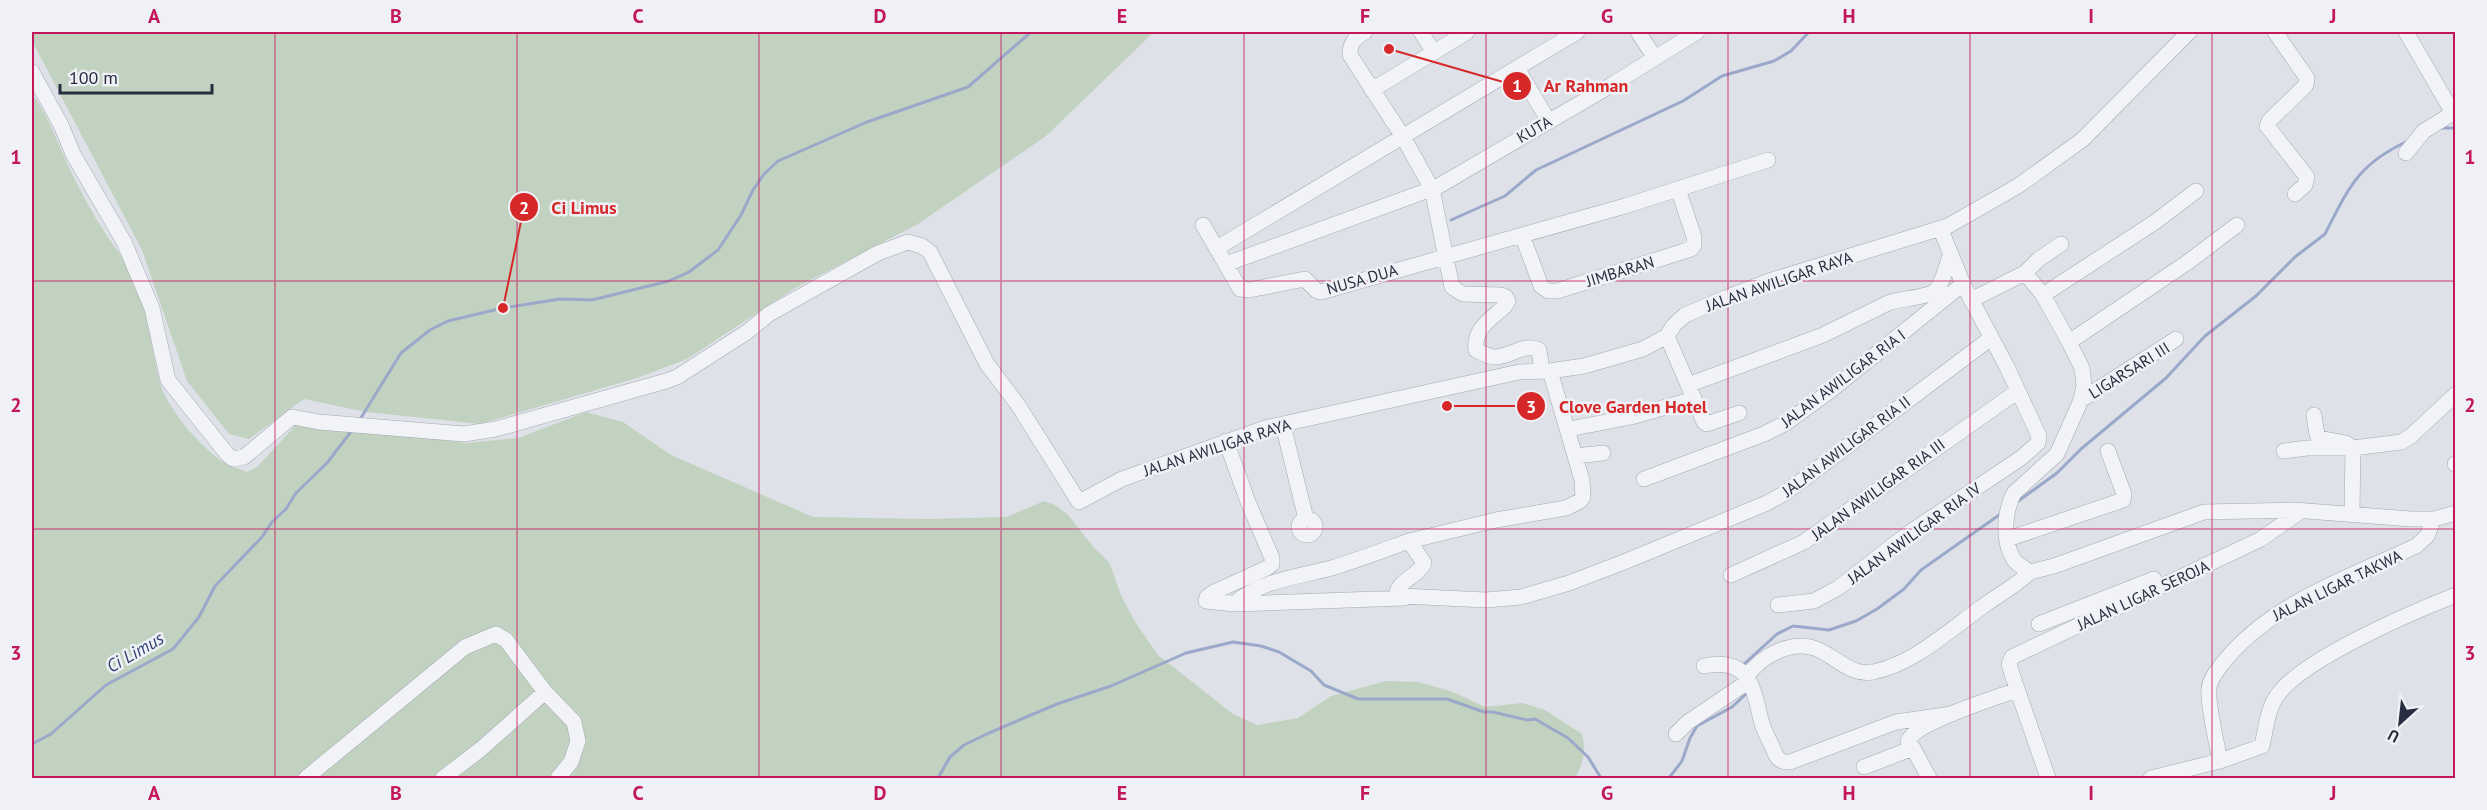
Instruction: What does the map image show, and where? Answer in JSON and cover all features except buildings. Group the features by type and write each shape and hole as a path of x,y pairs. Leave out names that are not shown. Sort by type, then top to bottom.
{"street":[{"path":"1234,604 1242,597 1273,584 1336,567 1409,541 1577,504 1583,497 1583,486 1569,429 1539,350 1531,347 1498,357 1488,356 1476,350 1475,341 1478,331 1508,301 1501,295 1463,294 1456,291 1450,281 1432,189 1403,137 1350,55 1350,46 1355,38 1365,32"},
{"path":"1421,32 1433,51"},
{"path":"1372,90 1467,32"},
{"path":"1217,248 1577,32"},
{"path":"1638,32 1655,58"},
{"name":"KUTA","path":"1432,189 1613,84 1697,32"},
{"name":"JALAN AWILIGAR RAYA","path":"32,72 61,125 73,154 124,242 152,308 170,384 233,459 244,457 292,417 319,422 464,434 496,429 666,381 677,377 747,332 769,314 878,253 908,242 922,246 930,252 987,364 1017,405 1079,502 1122,479 1226,441 1283,425 1519,372 1546,371 1603,362 1643,349 1667,336 1674,325 1685,315 1736,293 1941,230 2018,186 2082,140 2189,32"},
{"path":"2275,32 2307,78 2306,85 2269,121 2267,126 2307,177 2305,185 2295,194"},
{"path":"2406,32 2452,102 2453,113 2424,131 2406,153"},
{"path":"1517,68 1548,120"},
{"path":"1445,255 1522,235 1768,160"},
{"path":"1226,264 1432,189"},
{"name":"JIMBARAN","path":"1522,235 1541,286 1548,291 1568,287 1691,249 1694,245 1694,237 1678,189"},
{"path":"2043,295 2155,222 2196,191"},
{"name":"NUSA DUA","path":"1203,225 1240,289 1249,290 1305,279 1321,292 1445,255"},
{"path":"2069,342 2188,262 2237,225"},
{"path":"1941,230 1963,284 2018,391"},
{"path":"1971,300 2025,273 2039,259 2061,244"},
{"path":"1688,385 1823,335 1888,303 1913,296 1929,295 1937,288 1950,256"},
{"path":"2025,273 2043,295 2084,375 2081,400 2057,454 2014,493 2006,516 2008,539 2014,561 2030,572"},
{"name":"JALAN AWILIGAR RIA I","path":"1644,479 1764,434 1786,423 1830,391 1963,284"},
{"path":"1667,336 1705,423 1739,413"},
{"name":"JALAN AWILIGAR RIA II","path":"1226,441 1248,502 1272,558 1272,564 1214,592 1207,597 1206,601 1234,604 1405,598 1505,600 1569,583 1624,562 1751,510 1785,493 1991,338"},
{"name":"LIGARSARI III","path":"2081,400 2176,339"},
{"name":"JALAN AWILIGAR RIA IV","path":"1778,605 1814,601 1838,588 1909,533 2036,447 2039,439 2018,391"},
{"name":"JALAN AWILIGAR RIA III","path":"1731,575 1804,542 2018,391"},
{"path":"2284,451 2307,448 2353,448 2401,442 2411,436 2456,394"},
{"path":"1569,429 1631,417 1694,399"},
{"path":"2314,416 2319,438 2346,443 2353,448"},
{"path":"1283,425 1306,519"},
{"path":"2352,513 2353,448"},
{"path":"2008,539 2123,500 2124,494 2108,451"},
{"path":"1575,456 1603,453"},
{"path":"2038,624 2184,566 2297,510"},
{"path":"1676,734 1748,678 1768,656 1782,649 1796,647 1818,649 1856,671 1883,669 1927,648 1981,607 2021,581 2030,572 2054,566 2204,512 2297,510 2352,513 2394,519 2434,519 2456,513"},
{"name":"JALAN LIGAR SEROJA","path":"2017,690 2009,664 2012,657 2021,651 2242,549 2277,529 2297,510"},
{"name":"JALAN LIGAR TAKWA","path":"2220,761 2208,690 2214,675 2234,649 2266,620 2319,590 2416,546 2427,536 2434,519"},
{"path":"1405,598 1397,593 1398,588 1420,570 1424,563 1409,541"},
{"path":"2151,778 2220,761 2262,746 2269,714 2279,693 2304,673 2353,643 2456,595"},
{"path":"306,778 465,647 496,634 506,640 545,692 574,722 578,741 571,762 558,778"},
{"path":"1704,666 1719,663 1742,671 1748,678 1757,699 1761,722 1778,759 1784,763 1896,722 1952,714"},
{"path":"1929,778 1908,741 1911,735 1952,714 2017,690 2048,778"},
{"path":"443,778 545,692"},
{"path":"1864,767 1913,748"}],"green space":[{"path":"32,32 1154,32 1046,136 918,224 795,288 687,359 637,378 480,424 366,412 304,399 249,439 229,434 187,381 142,250 32,41"},
{"path":"32,94 47,119 89,206 132,274 143,305 159,379 168,402 195,437 230,466 247,472 257,467 295,426 308,425 406,434 466,443 518,438 586,412 623,422 671,455 813,517 926,519 1007,517 1044,501 1055,505 1068,515 1095,549 1109,562 1121,595 1135,622 1158,655 1233,714 1257,725 1298,718 1331,696 1386,681 1419,682 1453,692 1485,707 1522,703 1545,710 1582,734 1584,751 1580,767 1575,778 32,778"}],"waterway":[{"name":"Ci Limus","path":"359,421 401,353 430,330 448,321 503,308 560,299 592,300 669,281 689,272 718,250 741,215 753,190 764,174 778,161 867,122 968,87 1031,32"},
{"path":"1451,220 1505,196 1536,170 1683,101 1722,76 1774,61 1791,51 1809,32"},
{"path":"2439,128 2456,128"},
{"path":"2017,502 2057,473 2081,449 2166,378 2205,336 2256,296 2295,257 2325,234 2357,178 2377,159 2408,141"},
{"name":"Ci Limus","path":"32,744 51,734 106,685 173,649 199,617 215,586 262,537 272,522 286,509 296,493 327,463 353,429"},
{"path":"1743,665 1777,634 1793,626 1829,630 1856,621 1877,609 1904,589 1921,570 2002,513"},
{"path":"938,778 950,757 964,745 989,733 1057,704 1111,686 1186,653 1233,642 1261,646 1279,652 1311,671 1324,685 1358,699 1447,699 1484,712 1527,720 1535,719 1568,738 1588,757 1601,778"},
{"path":"1669,778 1682,761 1697,726 1732,707 1747,693"}],"place":[{"name":"Ar Rahman","path":"1389,49"},
{"name":"Ci Limus","path":"503,308"},
{"name":"Clove Garden Hotel","path":"1447,406"}]}
